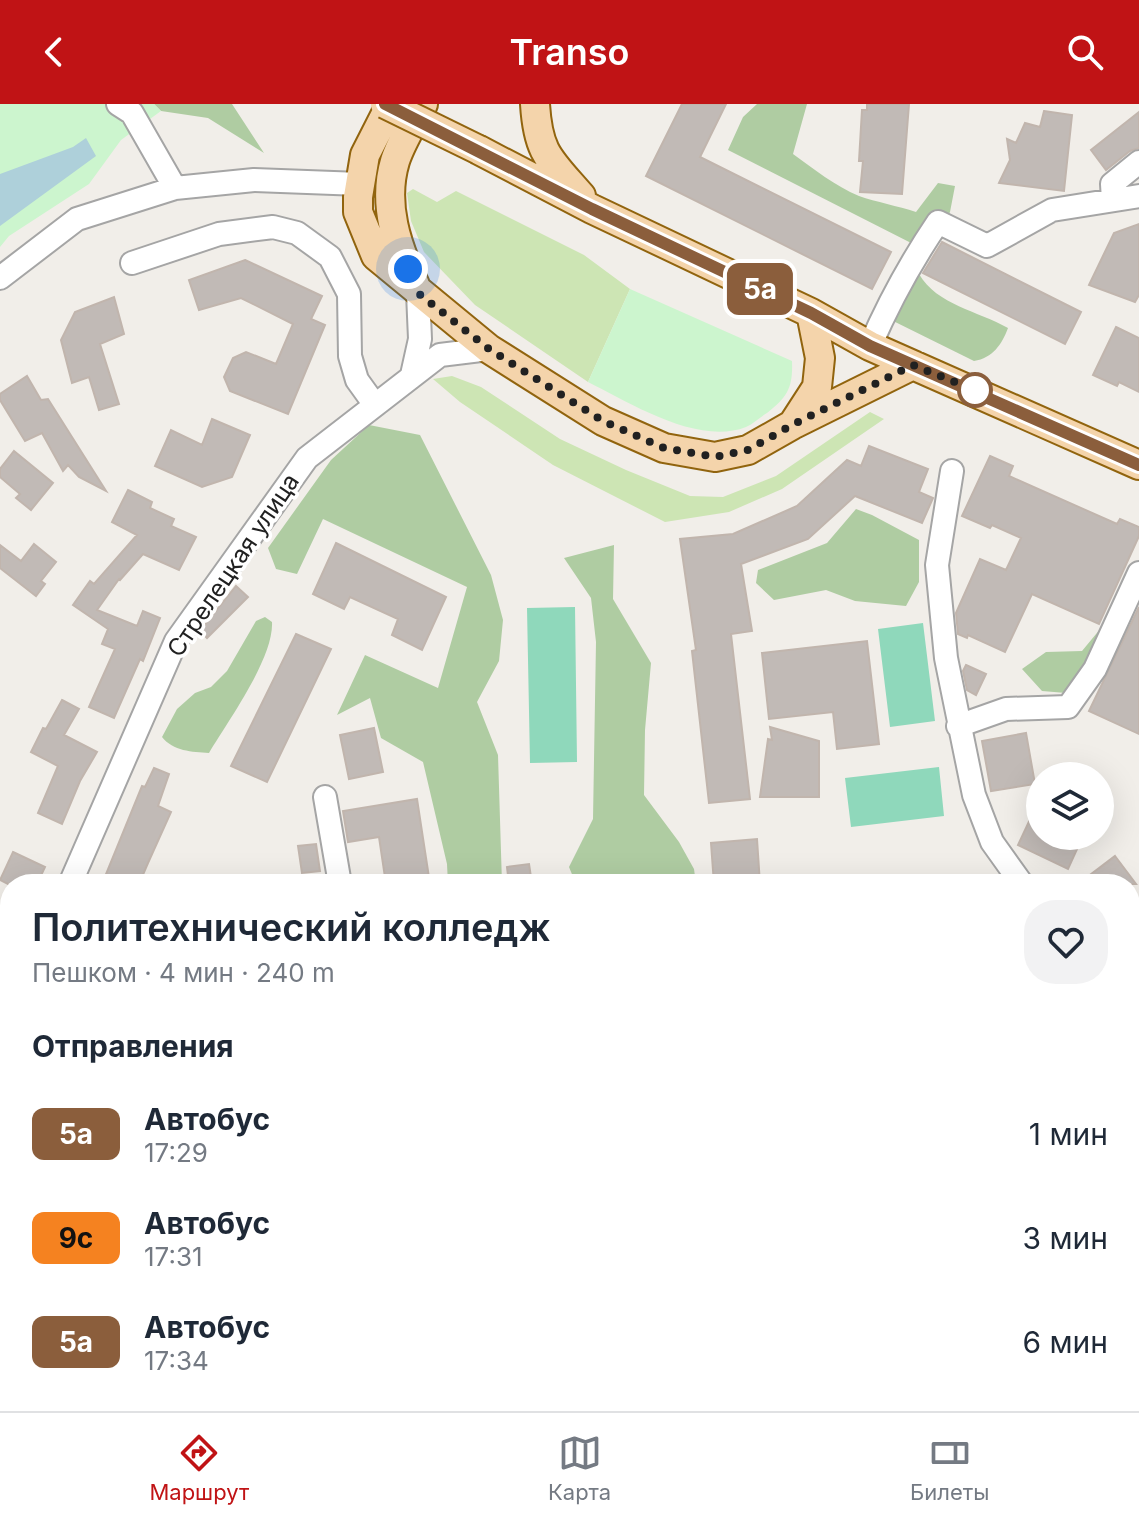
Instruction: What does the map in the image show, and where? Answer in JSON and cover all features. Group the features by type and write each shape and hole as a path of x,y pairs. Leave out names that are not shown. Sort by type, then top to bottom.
{"main road":[{"path":"913,365 748,450 715,457 664,448 603,421 489,349 376,256 358,212 365,155 388,104 592,209 811,313 870,346 913,365 1139,465"},
{"path":"418,293 397,246 390,200 395,162 423,104"},
{"path":"535,104 536,128 543,153 592,209"},
{"path":"792,425 817,387 820,358 811,313"}],"street":[{"path":"118,104 132,113 175,188"},
{"path":"1113,200 1112,184 1139,162"},
{"path":"0,278 77,219 175,188 254,180 360,184"},
{"path":"870,346 895,293 938,222 987,246 1052,210 1139,196"},
{"path":"132,263 219,234 273,227 297,233 330,257 349,294 350,356 357,380 375,405"},
{"path":"412,375 420,339 418,293"},
{"name":"Стрелецкая улица","path":"74,874 176,641 307,458 440,355 489,349"},
{"path":"952,471 937,565 946,658 974,795 992,842 1015,874"},
{"path":"958,726 1006,709 1068,707 1095,669 1139,573"},
{"path":"325,797 338,874"}],"green space":[{"path":"0,104 154,104 161,111 121,140 89,184 9,236 0,247"},
{"path":"154,104 232,104 264,153 208,118 161,111"},
{"path":"757,104 807,104 793,154 859,196 916,212 938,183 955,186 950,212 919,274 927,285 947,300 1008,328 996,349 974,361 879,314 917,246 728,150 743,117"},
{"path":"413,189 437,202 456,191 584,255 630,289 588,382 475,305 424,252 411,221 407,193"},
{"path":"630,289 792,361 790,385 780,402 746,427 707,431 665,420 588,382"},
{"path":"452,376 481,387 560,439 690,496 723,497 776,476 870,412 884,419 782,489 729,512 665,522 553,465 460,402 433,379"},
{"path":"369,425 420,435 491,575 503,620 499,661 477,702 498,755 502,874 448,874 423,762 381,738 370,698 337,715 365,655 438,688 467,587 323,519 297,574 276,569 268,548 331,460"},
{"path":"856,509 919,540 919,582 906,606 855,601 826,590 774,600 756,583 758,570 827,543"},
{"path":"614,545 613,599 651,663 645,730 644,795 679,842 695,874 572,874 569,867 593,819 596,642 591,598 564,558"},
{"path":"575,607 577,762 530,763 527,608"},
{"path":"265,617 272,622 266,653 209,753 183,750 166,742 162,737 177,709 195,693 211,687 227,671 256,621"},
{"path":"923,623 935,721 890,727 878,629"},
{"path":"1101,628 1103,642 1066,693 1042,691 1022,669 1046,652 1082,651"},
{"path":"939,767 944,816 851,827 845,778"}],"water":[{"path":"86,138 96,156 0,226 0,174 73,147"}],"building":[{"path":"682,104 726,104 700,157 891,252 872,289 646,176"},
{"path":"867,104 909,104 902,194 860,192 862,110 867,110"},
{"path":"1044,111 1072,115 1064,191 999,183 1010,160 1007,139 1016,143 1025,123 1040,127"},
{"path":"1139,112 1139,148 1130,151 1106,170 1091,150"},
{"path":"1139,224 1139,295 1135,302 1089,285 1114,233"},
{"path":"942,242 1081,312 1065,344 923,273"},
{"path":"245,260 322,296 311,319 325,325 288,414 230,391 224,377 233,358 246,352 276,364 293,324 241,298 199,310 189,280"},
{"path":"114,297 124,334 100,344 119,404 99,410 89,377 72,383 61,340 75,312"},
{"path":"1116,327 1139,338 1139,392 1119,382 1117,386 1093,375"},
{"path":"27,376 41,400 48,399 106,491 79,477 68,465 63,471 42,433 25,441 0,400 0,394"},
{"path":"212,419 250,435 232,477 202,487 155,466 171,430 202,445"},
{"path":"869,446 928,469 919,492 933,498 922,523 855,496 808,539 741,564 752,631 731,634 750,799 709,803 692,651 696,650 680,539 733,534 797,506 847,460 861,466"},
{"path":"14,451 53,483 31,510 16,498 20,494 0,477 0,469"},
{"path":"990,456 1013,466 1009,476 1117,524 1120,519 1139,527 1139,536 1099,624 1032,594 1005,652 968,635 967,638 958,634 956,613 980,559 1006,570 1021,538 962,516"},
{"path":"128,490 152,502 150,508 174,519 171,526 196,537 179,570 143,554 119,579 97,610 137,626 143,611 160,618 143,661 140,659 114,718 89,707 115,649 102,644 108,629 73,605 90,581 94,584 137,535 112,522"},
{"path":"336,543 446,597 422,650 392,635 398,619 350,597 344,609 313,594"},
{"path":"34,544 56,562 41,581 45,584 36,596 0,568 0,545 21,561"},
{"path":"236,586 248,597 207,638 200,631"},
{"path":"1139,607 1139,734 1089,711"},
{"path":"296,634 331,649 267,782 231,766"},
{"path":"867,641 879,744 837,749 833,712 769,719 762,653"},
{"path":"966,665 986,674 976,695 967,690 963,671"},
{"path":"62,700 79,709 64,735 97,752 80,781 62,824 38,813 58,766 31,752"},
{"path":"770,727 819,741 819,797 760,797 768,739 772,740"},
{"path":"374,728 383,772 349,779 340,735"},
{"path":"1026,733 1031,762 1026,762 1026,785 991,791 982,741"},
{"path":"154,768 169,774 158,806 171,812 143,874 106,874 142,786 145,787"},
{"path":"417,799 428,874 385,874 379,837 348,842 343,811"},
{"path":"1026,828 1026,849 1018,845"},
{"path":"757,839 759,874 713,874 711,843"},
{"path":"316,844 320,871 302,873 298,846"},
{"path":"1028,850 1077,850 1068,869"},
{"path":"13,852 45,867 42,874 3,874"},
{"path":"1115,856 1128,874 1091,874"},
{"path":"529,864 530,874 508,874 507,867"}],"bus line":[{"name":"5а","path":"385,104 592,209 811,313 870,346 1139,465"}],"route":[{"path":"408,269 418,293 489,349 603,421 664,448 715,457 748,450 913,365 975,390"}]}
